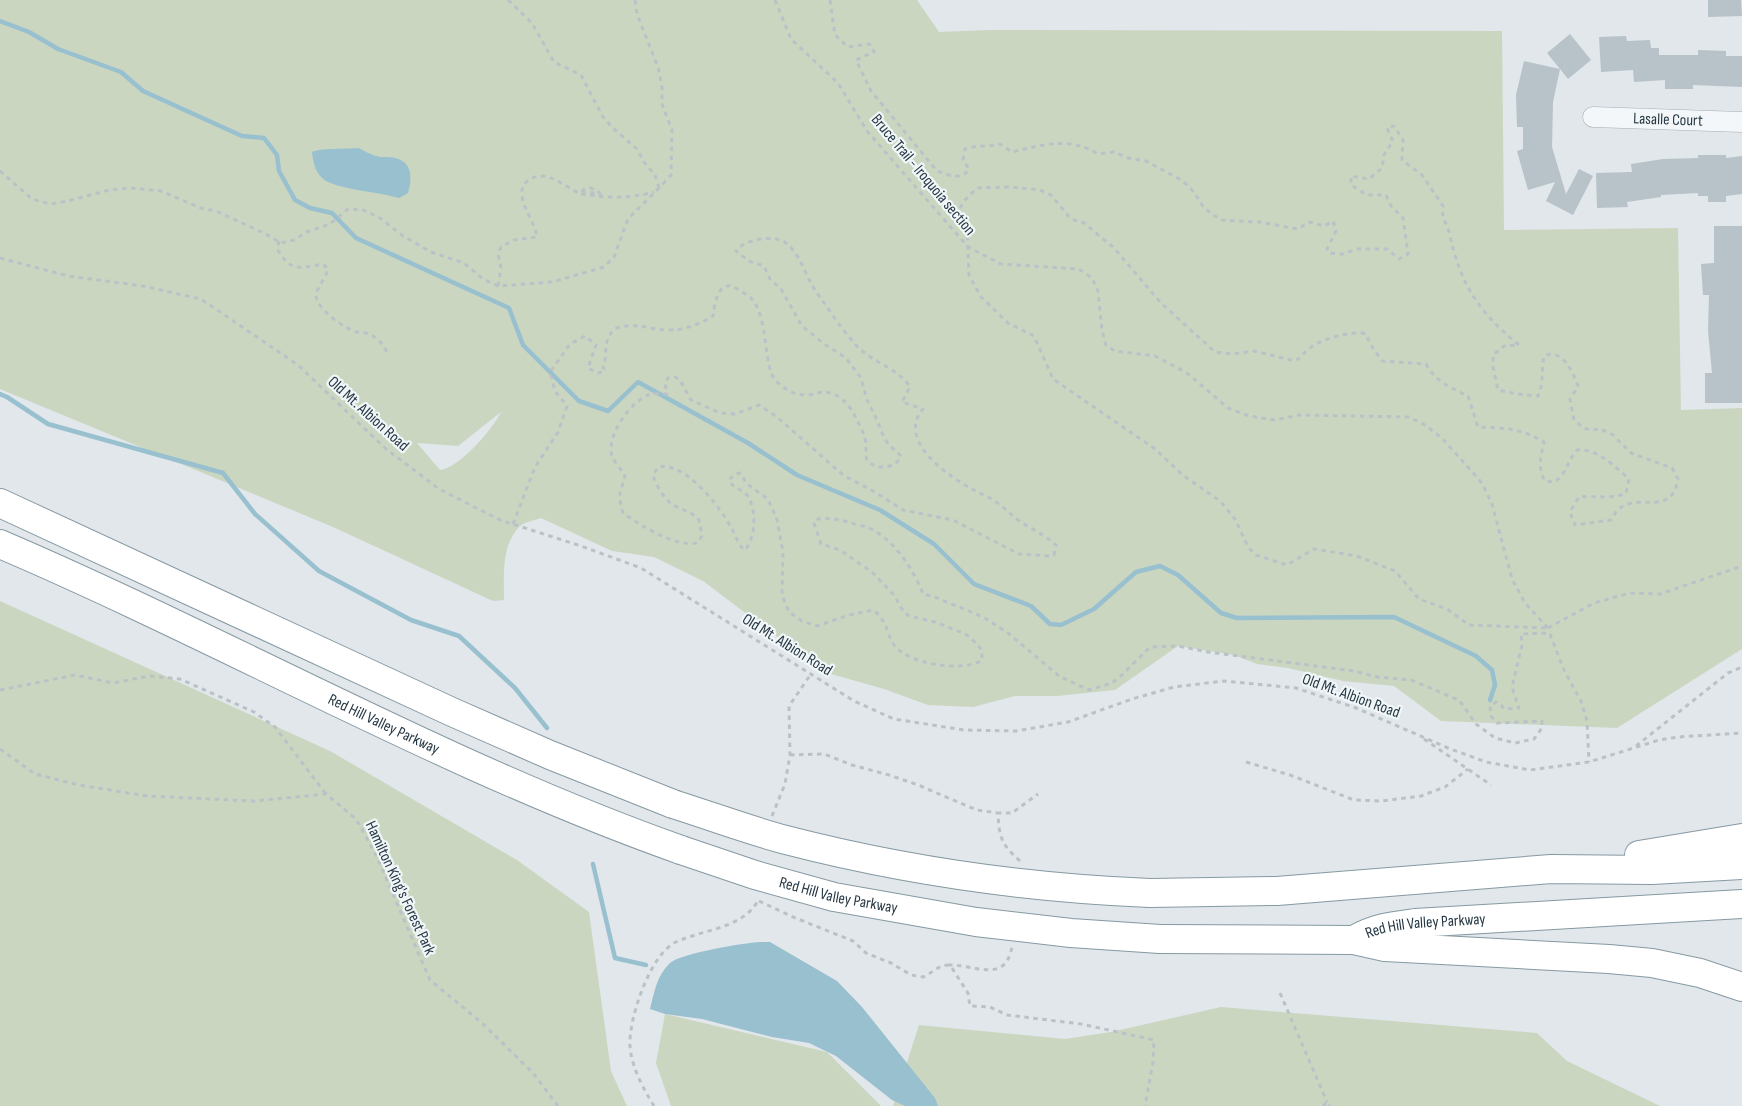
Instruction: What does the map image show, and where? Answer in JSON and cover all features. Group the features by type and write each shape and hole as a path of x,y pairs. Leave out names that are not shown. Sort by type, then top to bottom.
{"highway":[{"path":"0,503 452,712 550,755 673,804 785,839 945,874 1071,889 1150,893 1278,891 1551,869 1742,838"},
{"name":"Red Hill Valley Parkway","path":"0,544 426,744 604,823 755,875 834,897 976,922 1071,933 1160,939 1354,940 1383,927 1415,923 1742,904"},
{"path":"1551,869 1652,870 1742,865"},
{"path":"1354,940 1385,947 1652,963 1700,973 1742,987"}],"street":[{"name":"Lasalle Court","path":"1593,117 1742,122"}],"path":[{"path":"508,0 532,23 555,62 581,75 603,117 637,149 655,176 659,188"},
{"path":"498,286 501,268 498,254 501,247 514,240 537,237 521,190 525,182 536,176 546,177 581,194 608,199 655,191 671,175 672,130 662,104 662,87 658,68 637,14 635,0"},
{"name":"Bruce Trail - Iroquoia section","path":"775,0 790,39 838,83 867,131 968,247 969,275 981,297 1008,323 1034,336 1053,379 1155,449 1184,476 1220,501 1235,519 1248,547 1256,555 1287,565 1314,549 1357,556 1395,571 1419,599 1448,609 1469,625 1548,628"},
{"path":"830,0 835,35 848,47 869,44 872,46 874,52 856,60 872,91 937,171 952,176 963,176 968,172 969,169 963,160 965,149 974,146 981,148 1000,144 1012,152 1052,143 1084,146 1098,154 1114,152 1146,162 1183,181 1194,192 1204,208 1221,220 1259,222 1298,229 1309,222 1324,226 1333,221 1336,231 1327,249 1329,252 1343,254 1357,249 1387,249 1399,259 1408,254 1403,218 1391,206 1386,195 1367,195 1351,185 1350,180 1351,176 1369,178 1382,168 1384,155 1394,141 1388,128 1394,126 1403,140 1402,160 1422,175 1443,206 1441,216 1448,228 1453,254 1473,298 1504,333 1519,345 1504,346 1493,355 1498,390 1538,396 1543,386 1541,372 1544,356 1550,354 1559,356 1570,368 1578,386 1570,399 1574,420 1584,428 1601,429 1613,435 1631,453 1672,468 1678,479 1673,494 1659,503 1632,503 1618,508 1611,520 1575,525 1570,512 1579,497 1620,496 1626,493 1629,479 1609,462 1586,449 1576,450 1569,459 1566,473 1555,482 1545,481 1539,462 1544,442 1530,433 1515,428 1478,427 1468,396 1431,375 1426,364 1382,361 1366,334 1359,332 1323,341 1310,348 1296,361 1254,351 1232,354 1215,352 1161,303 1114,248 1084,223 1071,219 1051,195 1040,190 1011,187 977,188 965,200 957,213 967,228 968,247 1003,265 1079,269 1092,278 1098,291 1102,331 1106,345 1115,351 1155,356 1187,373 1228,408 1249,416 1274,420 1300,415 1409,417 1425,425 1442,438 1482,483 1492,504 1512,579 1525,603 1548,628 1564,670 1581,700 1587,721 1589,762"},
{"path":"0,171 33,199 50,204 109,190 131,188 161,191 201,208 216,211 281,243 294,240 307,231 330,224 348,209 363,210 386,222 403,236 431,252 464,263 483,279 498,286 552,282 604,267 614,257 628,219 666,181"},
{"path":"590,188 597,190 600,194 586,192 581,194 583,190 590,188"},
{"path":"513,524 535,467 558,432 567,411 567,406 555,391 550,372 570,344 585,336 593,341 596,345 588,368 598,373 605,371 603,367 605,345 614,329 642,325 671,330 701,323 713,316 718,296 728,284 751,298 760,313 774,378 787,389 801,395 823,392 836,395 847,402 862,429 866,441 864,449 867,461 877,468 890,467 901,458 888,444 882,433 867,400 861,378 846,357 823,343 802,326 781,289 770,279 764,266 749,261 736,251 748,240 776,239 783,241 796,254 814,288 858,347 902,377 908,384 910,387 903,402 922,409 915,429 920,447 946,471 971,489 998,502 1024,524 1045,535 1056,544 1057,550 1054,555 1050,556 1019,554 953,520 903,510 836,470 777,417 759,405 735,414 720,413 691,400 680,380 675,377 668,378 665,382 666,394 651,393 636,402 617,427 612,457 625,476 619,497 623,513 673,541 697,543 702,536 699,520 690,512 669,502 653,476 658,467 671,466 700,487 718,505 740,546 746,550 751,541 754,512 746,494 731,485 729,480 735,474 740,473 747,484 764,495 772,506 783,552 782,595 789,612 802,621 817,626 873,610 887,625 895,646 910,658 954,666 972,666 982,660 982,650 970,637 934,622 909,616 903,611 894,595 873,573 840,550 821,544 815,520 839,520 873,530 883,537 903,558 923,594 983,617 1008,633 1059,676 1089,690 1112,683 1150,647 1178,646 1411,680 1459,700 1476,724 1503,741 1515,743 1534,739 1542,728 1542,721 1497,723 1491,716 1490,706 1496,702 1508,711 1519,708 1512,687 1522,645 1521,634 1550,633"},
{"path":"279,241 277,249 292,267 303,269 323,264 328,269 326,279 318,289 316,297 320,306 343,326 356,332 369,333 379,339 387,352"},
{"name":"Old Mt. Albion Road","path":"0,258 68,276 143,286 201,299 298,365 385,448 439,489 500,520 641,568 854,701 894,719 964,730 1016,730 1068,722 1174,687 1224,681 1296,688 1356,708 1486,762 1530,770 1589,762 1678,736 1742,733"},
{"path":"1548,628 1594,603 1630,593 1659,594 1742,566"},
{"path":"1632,749 1728,673 1742,667"},
{"path":"771,823 773,812 785,784 790,755 789,706 811,674"},
{"name":"Hamilton King's Forest Park","path":"0,690 75,675 113,683 148,676 180,679 254,712 275,727 326,794 356,819 376,855 430,980 482,1023 524,1064 558,1106"},
{"path":"1417,734 1491,785"},
{"path":"0,749 35,774 79,785 147,796 254,801 326,794"},
{"path":"790,755 824,754 918,785 977,810 998,813"},
{"path":"1246,762 1290,775 1354,800 1382,801 1421,796 1445,787 1468,769"},
{"path":"654,1106 640,1082 630,1047 635,1007 659,955 674,943 734,923 752,910 759,901 760,890"},
{"path":"759,901 853,941 866,953 917,977 923,977 943,965 950,965 968,993 970,1006 973,1008 990,1007 1007,1015 1081,1024 1154,1041 1153,1062 1145,1106"},
{"path":"1280,993 1330,1106"},
{"path":"1323,1106 1328,1102"}],"green space":[{"path":"0,0 917,0 939,32 990,30 1502,31 1504,230 1678,228 1681,410 1742,408 1742,649 1617,728 1441,721 1394,686 1343,681 1288,668 1257,664 1234,655 1178,646 1115,690 1057,696 1015,696 973,707 928,705 884,689 824,672 703,581 654,557 612,551 541,518 521,525 513,535 506,552 504,600 493,601 333,527 0,389","holes":["501,412 466,455 448,468 440,470 417,443 458,446"]},
{"path":"0,601 330,751 517,860 589,912 611,1071 627,1106 0,1106"},
{"path":"1221,1007 1537,1033 1567,1061 1660,1106 893,1106 919,1025 1065,1039 1111,1032"},
{"path":"665,1014 827,1052 881,1106 671,1106 656,1063"}],"water":[{"path":"359,148 376,156 393,157 405,163 410,172 408,193 399,198 342,187 326,181 317,172 312,152"},
{"path":"770,942 837,981 862,1007 935,1098 938,1106 905,1106 892,1100 836,1056 809,1043 772,1037 702,1019 665,1014 650,1009 659,979 670,963 676,959 727,946"}],"building":[{"path":"1708,0 1741,0 1742,16 1708,17"},
{"path":"1570,34 1591,60 1568,79 1547,53"},
{"path":"1626,36 1627,41 1650,40 1651,48 1659,48 1659,55 1698,55 1698,50 1726,51 1726,56 1742,56 1742,87 1693,85 1693,89 1665,89 1665,80 1634,82 1633,70 1601,72 1599,37"},
{"path":"1524,61 1560,69 1553,102 1552,147 1566,194 1579,169 1593,176 1573,215 1546,201 1555,182 1528,190 1517,151 1523,149 1523,127 1517,127 1516,95"},
{"path":"1698,155 1726,155 1726,158 1742,156 1742,194 1726,196 1726,202 1708,202 1708,196 1698,196 1698,193 1661,195 1661,197 1627,202 1628,207 1597,208 1596,173 1632,172 1631,164 1663,159 1698,158"},
{"path":"1714,226 1742,226 1742,403 1705,403 1705,373 1712,373 1708,331 1709,295 1703,295 1701,264 1714,263"}],"waterway":[{"path":"0,21 29,32 58,49 121,72 143,91 242,136 264,138 277,155 279,171 295,200 310,208 332,213 356,238 509,308 523,345 579,401 608,411 638,382 748,443 797,475 880,510 934,544 974,584 1031,606 1050,624 1061,625 1094,609 1136,572 1160,566 1178,575 1221,613 1237,618 1394,617 1476,656 1492,670 1495,685 1490,700"},
{"path":"0,394 48,424 223,473 255,514 319,571 411,620 459,636 515,688 547,728"},
{"path":"593,864 615,958 646,965"}]}
